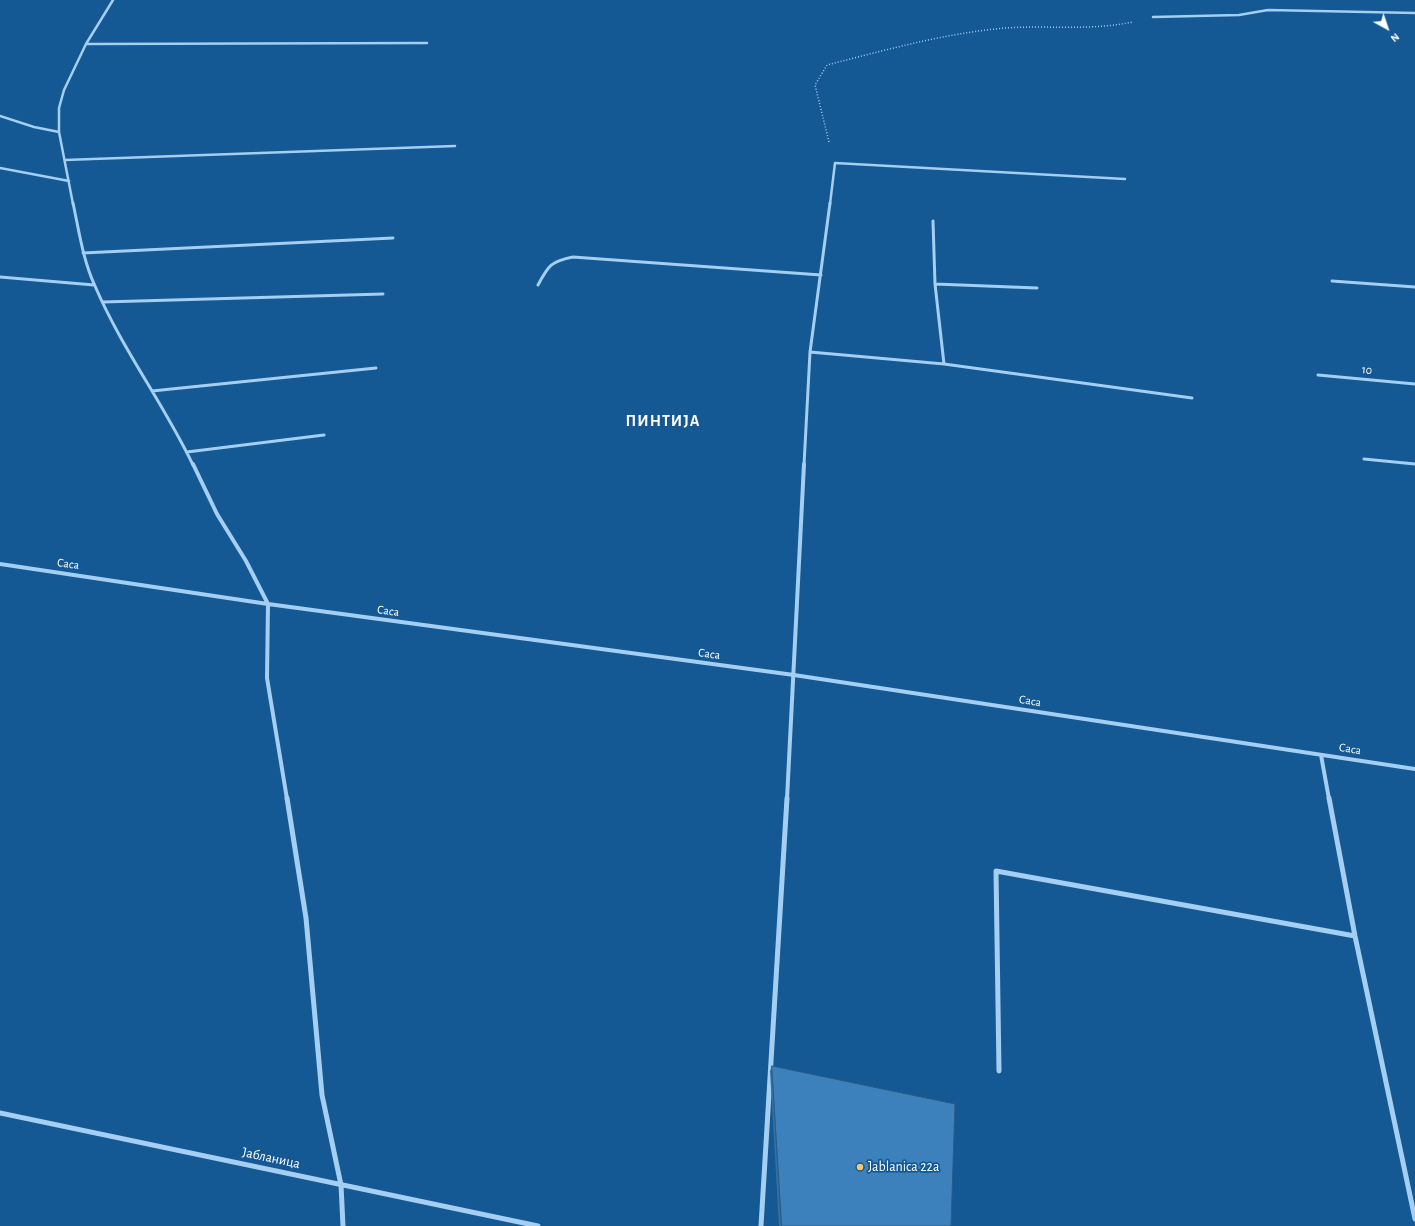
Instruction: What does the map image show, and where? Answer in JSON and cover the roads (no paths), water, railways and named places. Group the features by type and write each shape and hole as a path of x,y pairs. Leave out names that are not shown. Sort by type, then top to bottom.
{"street":[{"path":"113,0 86,44 64,90 60,108 59,132 83,253 94,285 109,316 187,452 217,514 246,561 268,604 267,678 306,918 322,1095 341,1185 343,1226"},
{"path":"1153,17 1239,15 1268,10 1415,13"},
{"path":"86,44 427,43"},
{"path":"0,116 34,127 59,132"},
{"path":"65,160 455,146"},
{"path":"761,1226 794,675 810,352 835,164 1124,179"},
{"path":"0,168 69,182"},
{"path":"933,221 935,284 944,364"},
{"path":"83,253 393,238"},
{"path":"538,285 548,267 556,259 573,257 820,275"},
{"path":"0,277 94,285"},
{"path":"1332,282 1415,287"},
{"path":"935,284 1036,288"},
{"path":"103,302 383,294"},
{"path":"810,352 944,364 1192,398"},
{"path":"152,391 376,368"},
{"name":"10","path":"1318,375 1415,384"},
{"path":"187,452 324,435"},
{"path":"1364,459 1415,464"},
{"name":"Саса","path":"0,564 268,604 794,675 1415,769"},
{"path":"1321,755 1355,936 1415,1220"},
{"path":"999,1071 996,871 1355,936"},
{"name":"Јабланица","path":"0,1112 538,1226"}],"place":[{"name":"Jablanica 22a","path":"860,1167"}],"district":[{"name":"ПИНТИЈА","path":"663,421"}]}
